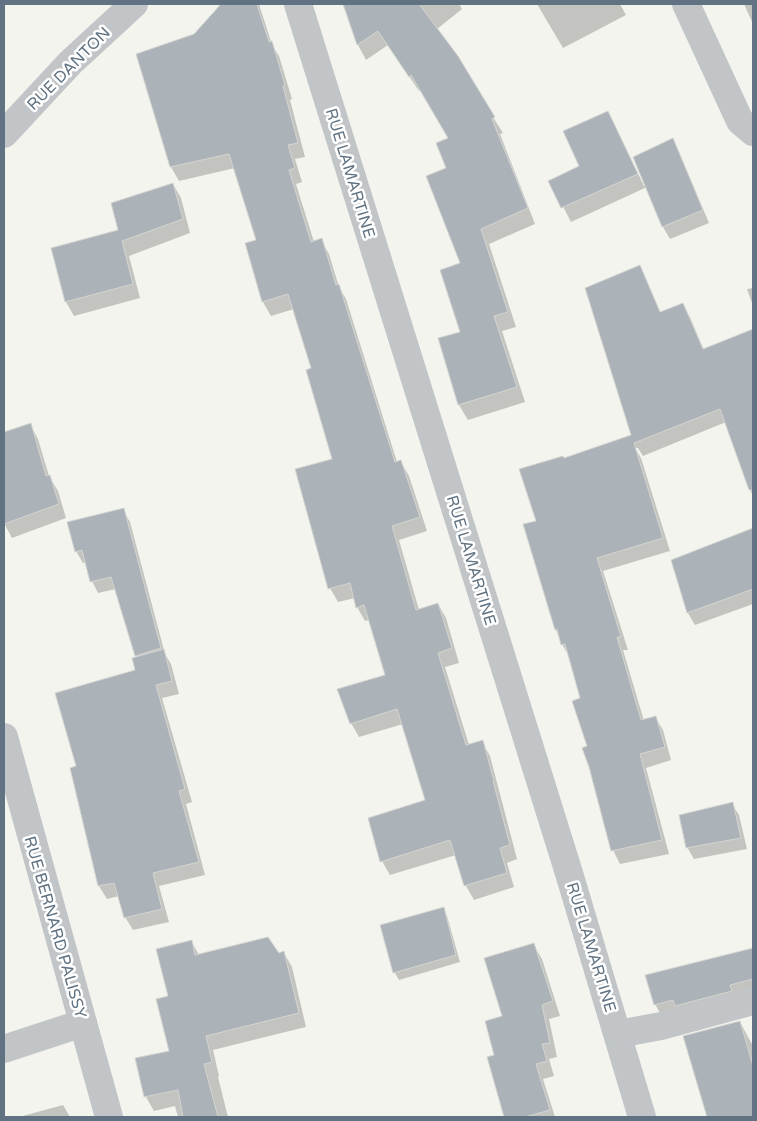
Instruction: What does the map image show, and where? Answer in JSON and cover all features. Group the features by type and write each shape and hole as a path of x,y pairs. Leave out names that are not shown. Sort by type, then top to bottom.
{"street":[{"name":"RUE DANTON","path":"4,134 70,64 134,4"},
{"name":"RUE LAMARTINE","path":"298,4 618,1034 642,1117"},
{"path":"686,4 740,121 753,132"},
{"name":"RUE BERNARD PALISSY","path":"4,737 14,816 83,1023 109,1117"},
{"path":"618,1034 661,1026 753,1001"},
{"path":"4,1048 83,1023"}],"building":[{"path":"221,4 257,4 269,42 272,41 285,85 283,86 298,143 288,145 295,168 289,170 311,242 322,238 336,285 339,284 395,462 401,460 420,517 392,526 416,610 438,603 452,648 438,653 466,745 483,740 510,845 500,848 507,873 464,886 450,840 380,862 368,818 425,800 397,709 350,724 337,689 385,675 364,605 356,608 350,583 328,589 295,469 332,459 306,370 311,368 288,294 262,302 245,243 256,240 229,154 170,167 136,54 194,34"},
{"path":"343,4 419,4 458,56 495,117 492,119 528,208 481,229 508,312 494,316 517,387 458,405 438,338 460,332 440,270 460,263 426,176 446,168 436,143 448,138 411,75 409,77 378,31 357,45"},
{"path":"608,111 638,174 561,208 548,181 579,166 563,131"},
{"path":"673,138 703,210 662,227 633,157"},
{"path":"173,183 183,219 122,241 133,284 65,302 51,248 118,230 111,203"},
{"path":"640,265 660,312 683,303 703,349 753,329 753,490 749,490 720,409 634,443 663,538 597,558 621,637 617,637 641,720 656,716 665,747 640,754 662,840 611,851 589,767 582,748 587,746 572,701 580,698 565,644 561,645 557,629 555,630 523,524 536,521 519,469 563,456 564,458 631,435 585,288"},
{"path":"31,423 46,476 50,475 59,504 4,524 4,432"},
{"path":"124,508 161,648 135,656 111,577 90,582 82,550 75,552 67,522"},
{"path":"753,528 753,589 687,613 671,560"},
{"path":"164,649 172,681 156,685 185,789 179,791 199,862 153,873 162,909 124,918 114,883 98,886 70,768 76,766 55,693 135,670 132,658"},
{"path":"733,802 741,838 686,848 679,815"},
{"path":"444,907 456,955 393,973 380,925"},
{"path":"268,937 279,953 284,951 299,1013 206,1036 212,1062 204,1064 218,1117 183,1117 178,1090 144,1097 135,1058 169,1051 156,999 168,996 156,949 192,940 195,955"},
{"path":"534,943 553,1001 542,1005 550,1043 542,1044 547,1061 536,1064 550,1110 525,1117 504,1117 487,1057 494,1055 485,1021 502,1016 484,958"},
{"path":"753,948 753,979 730,985 732,991 675,1006 673,1000 654,1005 645,975"},
{"path":"740,1021 753,1066 753,1117 707,1117 683,1036"}]}
